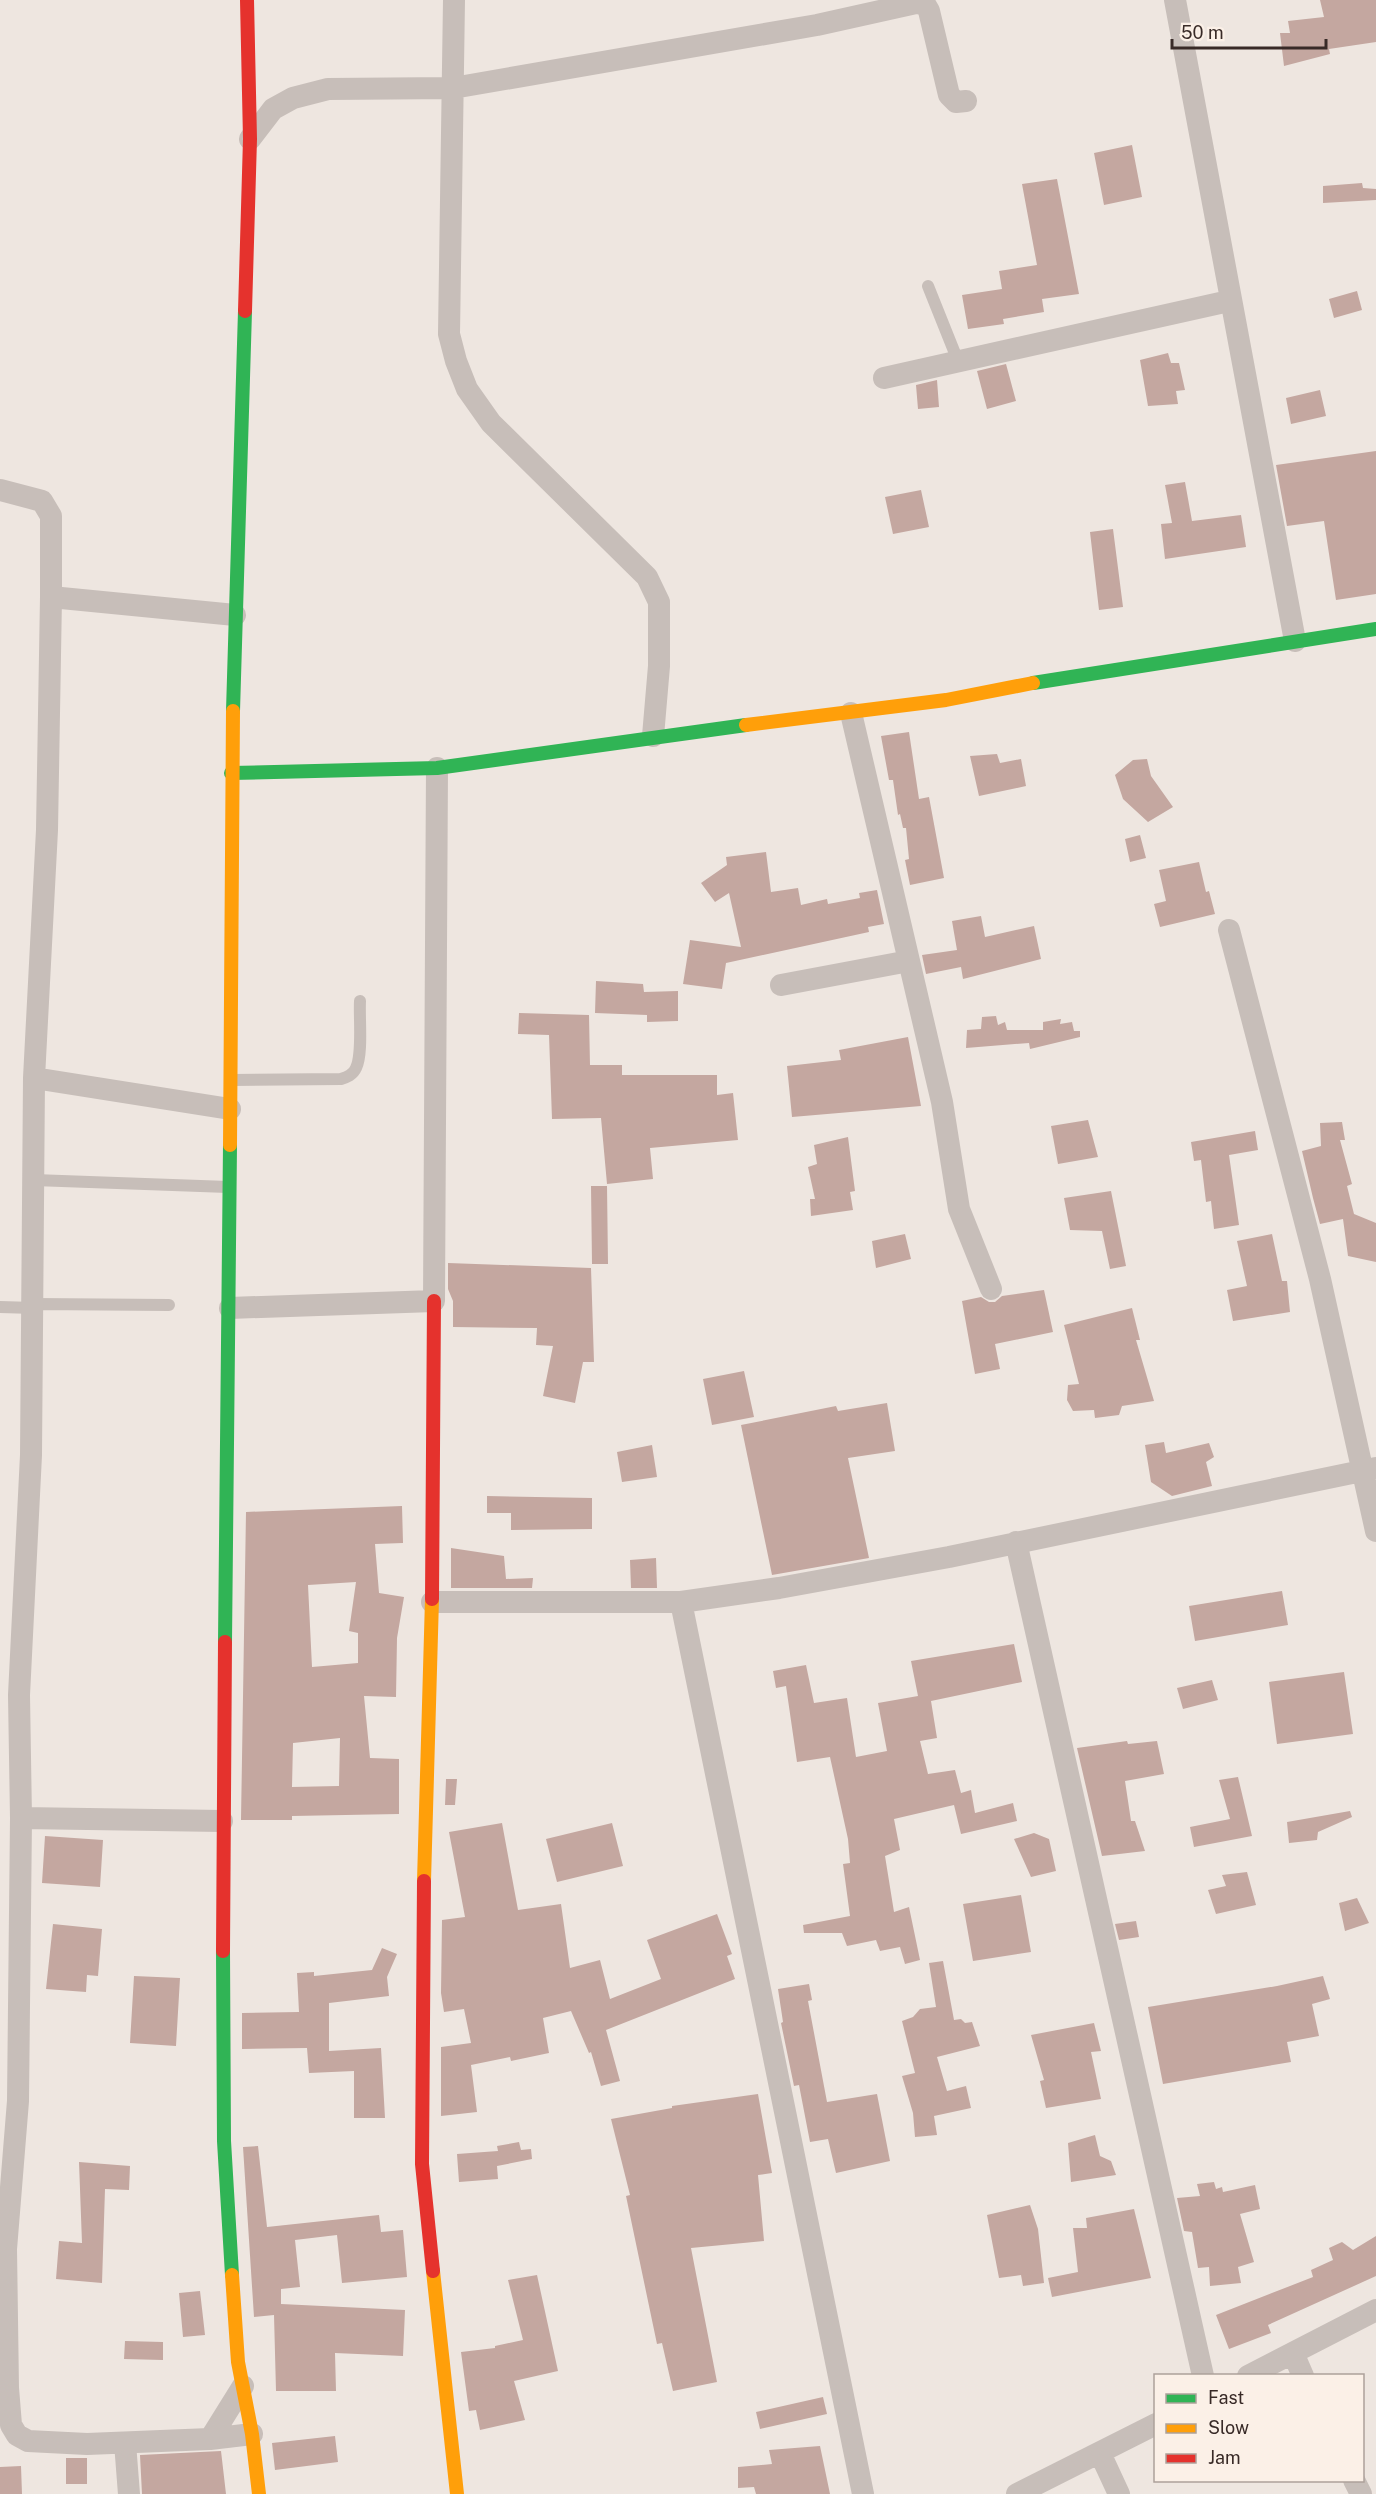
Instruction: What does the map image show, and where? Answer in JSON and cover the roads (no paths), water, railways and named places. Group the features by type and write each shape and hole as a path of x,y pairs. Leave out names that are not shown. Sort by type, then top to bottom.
{"street":[{"path":"247,0 250,139 231,773 230,1308 222,1821 224,2140 230,2265 238,2362 252,2434 259,2494"},
{"path":"454,0 449,334 456,361 467,389 491,423 647,577 659,602 659,666 653,736"},
{"path":"1175,0 1229,301 1295,641"},
{"path":"250,139 273,109 293,98 328,89 453,88 817,25 926,2 949,95 957,102 966,102"},
{"path":"884,378 1229,301"},
{"path":"0,490 42,501 51,516 47,830 34,1078 34,1306 31,1455 14,1808 18,2101 6,2249 8,2388 11,2425 17,2435 28,2441 125,2443 210,2439 252,2434"},
{"path":"51,597 235,615"},
{"path":"231,773 437,768 653,736 946,700 1086,673 1376,629"},
{"path":"851,713 942,1102 959,1209 991,1289"},
{"path":"437,768 432,1602 423,1906 422,2164 457,2494"},
{"path":"1228,930 1370,1469 1376,1531"},
{"path":"781,985 909,961"},
{"path":"34,1078 230,1109"},
{"path":"230,1308 434,1301"},
{"path":"432,1602 681,1602 858,1574 1370,1469"},
{"path":"1016,1542 1203,2374"},
{"path":"681,1602 863,2494"},
{"path":"14,1808 222,1821"},
{"path":"1252,2374 1376,2310"},
{"path":"1293,2353 1302,2374"},
{"path":"210,2439 243,2386"},
{"path":"1017,2494 1154,2425"},
{"path":"125,2443 129,2494"},
{"path":"1100,2453 1119,2494"}],"lane":[{"path":"928,286 958,362"},
{"path":"230,1080 341,1079 350,1075 356,1069 358,1058 360,1001"},
{"path":"34,1180 230,1187"},
{"path":"0,1307 169,1305"}]}
